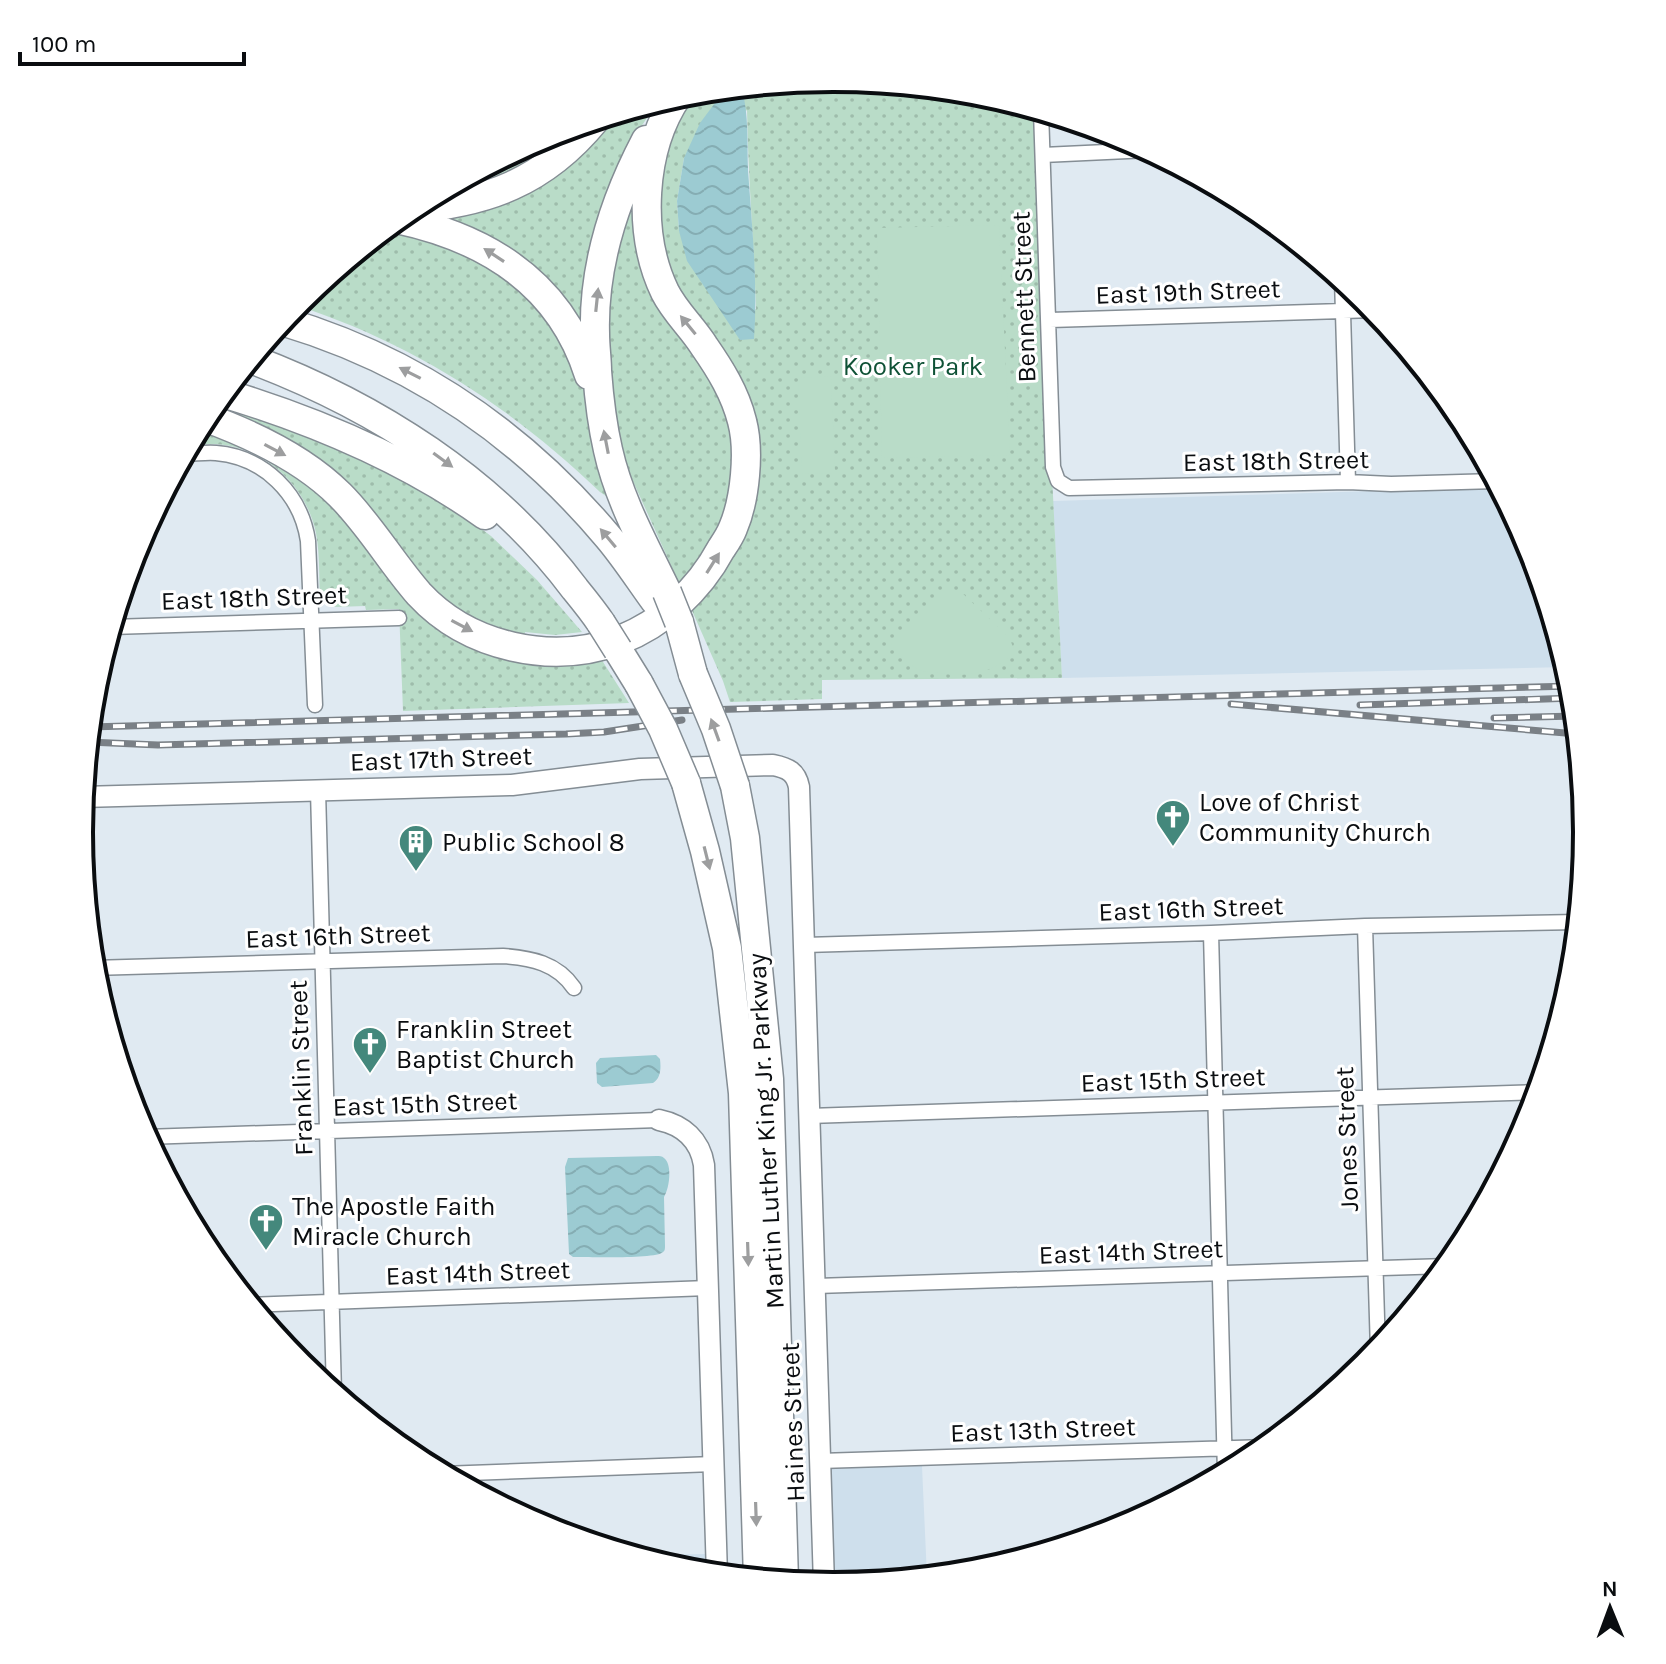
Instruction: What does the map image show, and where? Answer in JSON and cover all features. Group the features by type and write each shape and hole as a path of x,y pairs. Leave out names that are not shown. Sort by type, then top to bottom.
{"highway":[{"path":"217,422 299,463 338,493 418,592 460,626 501,644 540,652 605,646 644,628 668,612 691,593 714,563 733,528 746,461 743,423 731,391 721,370 666,293 654,264 645,202 658,136 670,110"},
{"path":"661,596 608,451 600,406 595,333 596,300 608,233 632,168 650,132 666,111"},
{"path":"438,207 504,190 559,157 582,136"},
{"path":"414,222 488,250 539,290 558,310 573,335 600,406"},
{"path":"295,325 394,364 447,394 488,423 551,476 661,596"},
{"name":"Martin Luther King Jr. Parkway","path":"261,363 349,403 399,431 444,461 526,530 560,568 618,650 663,729 686,783 727,948 743,1093 758,1568"},
{"path":"235,397 319,426 418,472 472,506 535,553 599,620"},
{"name":"Martin Luther King Jr. Parkway","path":"661,596 716,729 735,786 745,838 769,1079 784,1570"}],"street":[{"name":"Bennett Street","path":"1042,122 1053,467 1058,481"},
{"path":"1043,155 1123,151"},
{"path":"1343,296 1348,482"},
{"name":"East 19th Street","path":"1050,320 1357,311"},
{"path":"197,454 215,453 242,459 266,471 288,492 300,511 307,531 315,705"},
{"name":"East 18th Street","path":"1058,481 1069,488 1484,481"},
{"name":"East 18th Street","path":"122,627 399,618"},
{"name":"East 17th Street","path":"94,797 512,785 640,769 773,765 786,768 797,779"},
{"name":"Haines Street","path":"797,779 805,945 824,1572"},
{"name":"Franklin Street","path":"318,790 334,1377"},
{"name":"East 16th Street","path":"805,945 1568,922"},
{"name":"Jones Street","path":"1365,926 1377,1333"},
{"path":"1211,933 1224,1459"},
{"name":"East 16th Street","path":"106,968 503,956 533,959 558,971 574,988"},
{"name":"East 15th Street","path":"809,1116 1526,1092"},
{"path":"659,1120 680,1127 689,1134 702,1154 717,1563"},
{"name":"East 15th Street","path":"159,1137 659,1120"},
{"name":"East 14th Street","path":"816,1286 1431,1267"},
{"name":"East 14th Street","path":"264,1304 708,1288"},
{"name":"East 13th Street","path":"820,1461 1243,1448"},
{"path":"463,1473 714,1464"}],"shaded area":[{"path":"1488,487 1534,594 1554,667 1062,678 1053,501"},
{"path":"922,1466 927,1566 832,1572 829,1468"},
{"path":"674,1554 708,1554 708,1561 689,1558"}],"green space":[{"name":"Kooker Park","path":"833,92 881,94 930,98 1035,120 1062,678 822,680 822,699 730,702 690,606 750,465 663,266 655,170 686,107 736,98","holes":["747,110 756,310 679,231 677,201 684,158"]},
{"path":"649,115 623,160 586,326 577,328 440,220 564,143"},
{"path":"554,147 522,172 477,183"},
{"path":"637,187 734,435 731,504 711,549 679,583 615,437 605,269"},
{"path":"999,225 1010,455 882,458 877,228"},
{"path":"408,227 428,231 530,290 583,375 612,500 532,433 458,381 420,358 309,310 345,276"},
{"path":"831,376 835,473 802,474 798,378"},
{"path":"230,405 387,468 468,519 491,536 537,580 582,632 555,635 525,632 524,639 509,637 434,598 376,524 219,420"},
{"path":"213,429 327,492 426,611 598,654 629,703 403,711 399,609 366,610 365,606 336,607 325,601 320,602 316,533 311,515 293,484 266,460 232,446 203,444"},
{"path":"943,590 959,590 1009,637 1015,652 998,665 969,674 924,671 907,662 891,644"}],"water":[{"path":"744,97 754,255 754,339 740,340 687,261 679,231 677,201 684,158 700,123 716,101"},
{"path":"656,1055 660,1059 660,1069 653,1083 602,1087 597,1083 596,1063 600,1058"},
{"path":"657,1156 667,1161 669,1171 664,1197 664,1252 625,1257 573,1257 569,1254 565,1167 568,1158"}],"railway":[{"path":"100,727 1559,686"},
{"path":"1360,705 1561,698"},
{"path":"1231,704 1567,733"},
{"path":"1494,718 1564,716"},
{"path":"98,742 158,745 566,734 604,732 682,720"}],"place":[{"name":"Love of Christ Community Church","path":"1173,848"},
{"name":"Public School 8","path":"416,873"},
{"name":"Franklin Street Baptist Church","path":"370,1075"},
{"name":"The Apostle Faith Miracle Church","path":"266,1252"}]}
